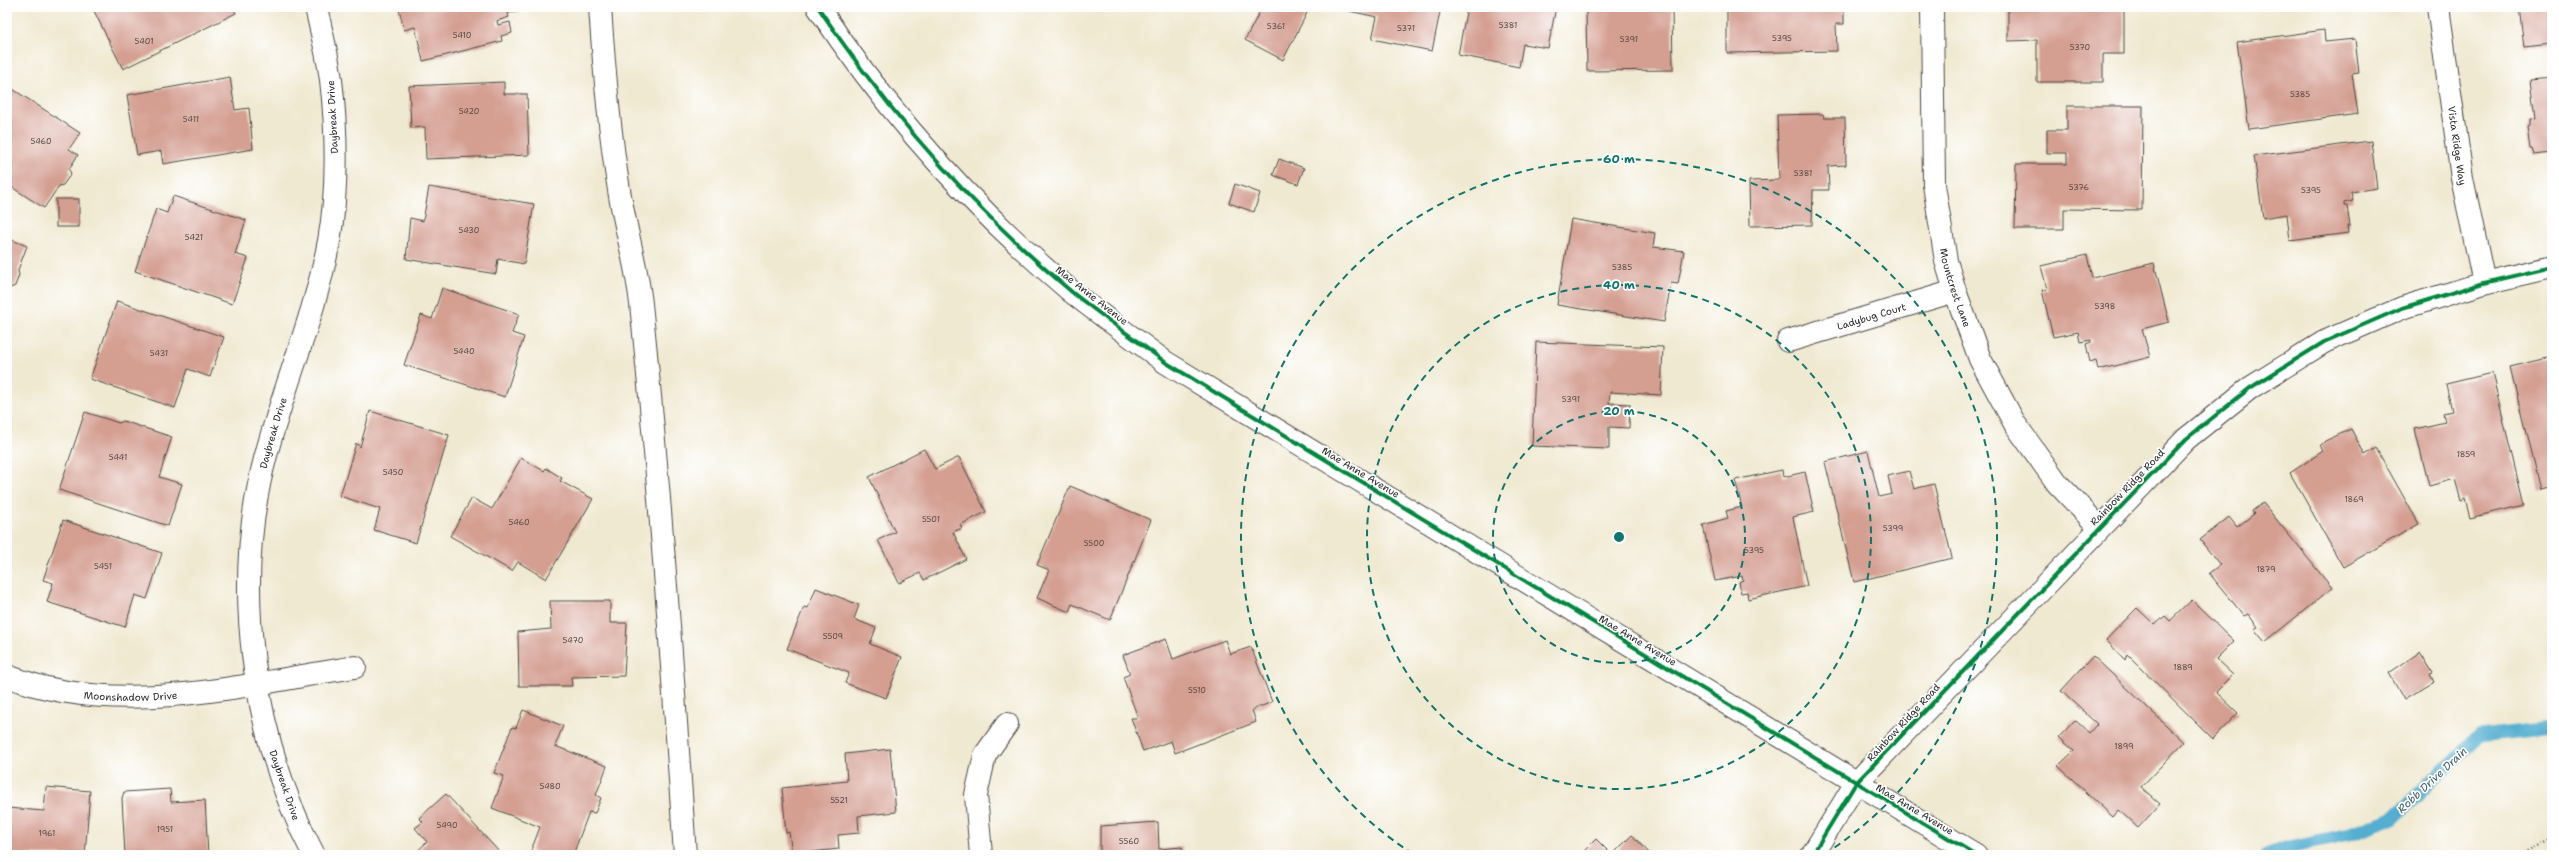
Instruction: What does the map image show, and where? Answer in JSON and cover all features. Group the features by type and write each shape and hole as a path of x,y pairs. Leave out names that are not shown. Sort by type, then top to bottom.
{"street":[{"name":"Daybreak Drive","path":"314,855 301,830 275,764 256,683 249,606 252,530 265,457 287,385 314,311 329,240 335,163 331,79 316,7"},
{"path":"600,7 603,64 619,190 640,300 650,391 665,565 685,855"},
{"name":"Mae Anne Avenue","path":"818,7 855,63 919,143 997,225 1074,293 1165,362 1976,855"},
{"name":"Mountcrest Lane","path":"1932,7 1934,185 1946,261 1955,291 1980,359 2014,424 2058,484 2099,527"},
{"name":"Vista Ridge Way","path":"2438,7 2462,178 2484,283"},
{"name":"Rainbow Ridge Road","path":"1812,855 1856,782 2099,527 2186,439 2250,388 2338,336 2402,308 2484,283 2552,267"},
{"name":"Ladybug Court","path":"1788,341 1955,291"},
{"name":"Moonshadow Drive","path":"7,676 27,684 87,696 155,698 355,667"},
{"path":"981,855 976,794 985,755 1007,724"}],"path":[{"path":"2520,855 2552,837"}],"building":[{"path":"92,7 233,7 236,13 123,69"},
{"path":"404,7 529,8 508,13 509,17 497,21 498,25 510,22 512,33 501,36 502,41 423,61 415,27 404,30 399,9"},
{"path":"1251,7 1310,7 1283,60 1245,40 1260,11"},
{"path":"1349,7 1441,7 1432,51 1372,39 1377,17 1349,11"},
{"path":"1467,7 1556,7 1548,48 1523,44 1519,67 1458,55"},
{"path":"1586,7 1672,7 1673,70 1587,71"},
{"path":"1727,7 1844,7 1844,24 1836,24 1837,51 1727,53"},
{"path":"2008,7 2124,7 2124,54 2103,54 2103,82 2037,82 2037,40 2008,41"},
{"path":"2519,7 2552,7 2552,44 2524,47"},
{"path":"2324,30 2325,42 2355,39 2359,73 2352,74 2358,114 2249,129 2237,42"},
{"path":"230,77 235,110 249,108 253,149 163,164 161,151 137,155 127,95"},
{"path":"2552,78 2552,153 2534,155 2532,149 2530,149 2527,127 2529,126 2529,120 2535,119 2530,80"},
{"path":"504,82 504,94 527,94 529,155 426,159 425,127 411,128 409,86"},
{"path":"11,88 80,133 69,149 78,155 69,169 71,174 63,185 59,186 44,208 7,184 7,94"},
{"path":"2067,106 2143,106 2142,210 2064,209 2064,229 2015,229 2016,164 2067,164 2067,153 2047,153 2047,130 2067,130"},
{"path":"1823,114 1824,118 1845,118 1846,165 1828,166 1829,190 1813,190 1812,225 1750,226 1749,181 1779,180 1777,115"},
{"path":"2371,141 2377,188 2351,192 2353,201 2344,203 2344,206 2347,206 2350,226 2347,226 2348,233 2290,241 2287,214 2263,218 2254,156"},
{"path":"1279,159 1304,168 1298,184 1273,175"},
{"path":"1235,184 1260,193 1254,212 1229,203"},
{"path":"429,187 534,204 524,264 498,259 496,274 406,259 410,218 423,221"},
{"path":"173,196 246,220 235,254 248,258 232,304 135,271 156,209 167,213"},
{"path":"56,199 79,199 79,227 56,227"},
{"path":"1571,219 1655,233 1653,247 1684,251 1678,284 1671,283 1664,322 1557,305"},
{"path":"7,238 27,246 18,270 19,275 15,286 10,288 7,295"},
{"path":"2087,255 2092,278 2154,263 2169,322 2142,329 2150,357 2098,370 2096,360 2090,362 2086,344 2091,342 2091,340 2080,342 2078,332 2053,337 2042,290 2047,289 2041,266"},
{"path":"442,288 519,314 512,333 524,337 505,397 404,365 421,315 432,319"},
{"path":"117,301 224,337 210,377 188,369 175,408 90,379"},
{"path":"1536,342 1663,347 1661,395 1610,392 1609,403 1630,404 1629,428 1609,427 1609,449 1532,446"},
{"path":"2552,357 2552,487 2540,490 2510,367"},
{"path":"2492,373 2524,505 2470,518 2465,499 2461,501 2455,479 2429,486 2415,429 2445,422 2443,413 2452,411 2446,384"},
{"path":"370,411 449,435 416,543 374,530 380,509 340,496 356,443 360,447"},
{"path":"85,412 119,423 123,421 172,437 159,477 182,484 168,526 59,490"},
{"path":"2351,429 2365,455 2376,448 2419,524 2343,567 2290,473 2323,451 2320,446 2325,441"},
{"path":"924,449 935,469 959,457 986,512 960,525 962,528 953,532 966,559 924,580 920,573 899,583 878,540 895,532 869,477"},
{"path":"1868,451 1879,497 1892,494 1888,476 1909,471 1914,489 1934,484 1952,558 1854,582 1825,462"},
{"path":"521,458 544,471 546,468 562,478 560,481 593,499 546,579 518,562 512,571 450,536 472,498 492,509"},
{"path":"1782,470 1783,477 1805,472 1814,512 1793,517 1807,586 1748,599 1747,592 1741,593 1739,582 1743,580 1742,576 1715,581 1703,525 1728,518 1726,511 1742,507 1735,480"},
{"path":"1070,486 1151,520 1110,620 1072,604 1069,612 1037,598 1049,570 1037,565"},
{"path":"2263,503 2332,588 2265,642 2254,629 2258,627 2248,614 2244,616 2209,573 2220,565 2200,540 2229,517 2237,527 2254,514 2252,511"},
{"path":"63,520 162,553 147,599 135,595 125,627 47,602 53,583 43,580"},
{"path":"816,588 859,605 854,619 876,628 870,644 902,657 886,698 845,683 849,673 787,649 804,607 808,608"},
{"path":"2192,600 2234,641 2216,659 2233,675 2216,692 2238,713 2213,739 2127,654 2125,660 2106,640 2137,608 2155,625 2165,616 2170,621"},
{"path":"550,601 610,601 610,623 627,623 624,676 571,677 572,686 519,686 518,632 551,629"},
{"path":"1166,639 1173,659 1225,640 1230,654 1251,647 1272,702 1252,710 1256,722 1175,753 1171,741 1143,751 1131,718 1138,718 1123,677 1130,674 1123,655"},
{"path":"2420,652 2433,673 2430,674 2434,682 2404,700 2389,673"},
{"path":"2093,656 2184,742 2141,787 2160,804 2138,828 2119,810 2113,817 2058,766 2074,751 2059,737 2075,720 2089,733 2097,724 2061,691"},
{"path":"523,710 563,726 555,746 607,766 596,795 601,798 595,813 589,812 573,855 540,855 531,851 540,827 492,808 504,776 494,773 512,727 516,728"},
{"path":"890,749 896,812 858,816 859,833 838,835 839,849 792,854 789,832 786,833 782,788 847,781 845,754"},
{"path":"46,787 90,791 85,855 7,855 7,808 44,811"},
{"path":"170,789 171,802 205,800 208,855 125,855 122,798 124,792"},
{"path":"446,794 502,855 413,855 427,842 415,828 423,822 419,818"},
{"path":"1158,822 1159,849 1182,847 1183,855 1100,855 1100,826"},
{"path":"1632,835 1651,855 1612,855"},
{"path":"1596,839 1612,855 1580,855"}],"waterway":[{"name":"Robb Drive Drain","path":"2267,855 2288,847 2350,834 2393,818 2479,736 2552,728"}],"cycle path":[{"path":"818,7 845,47 904,123 935,159 1001,228 1073,293 1165,362 1976,855"},
{"path":"1812,855 1856,783 2186,439 2250,388 2324,342 2402,308 2484,283 2552,267"}]}
